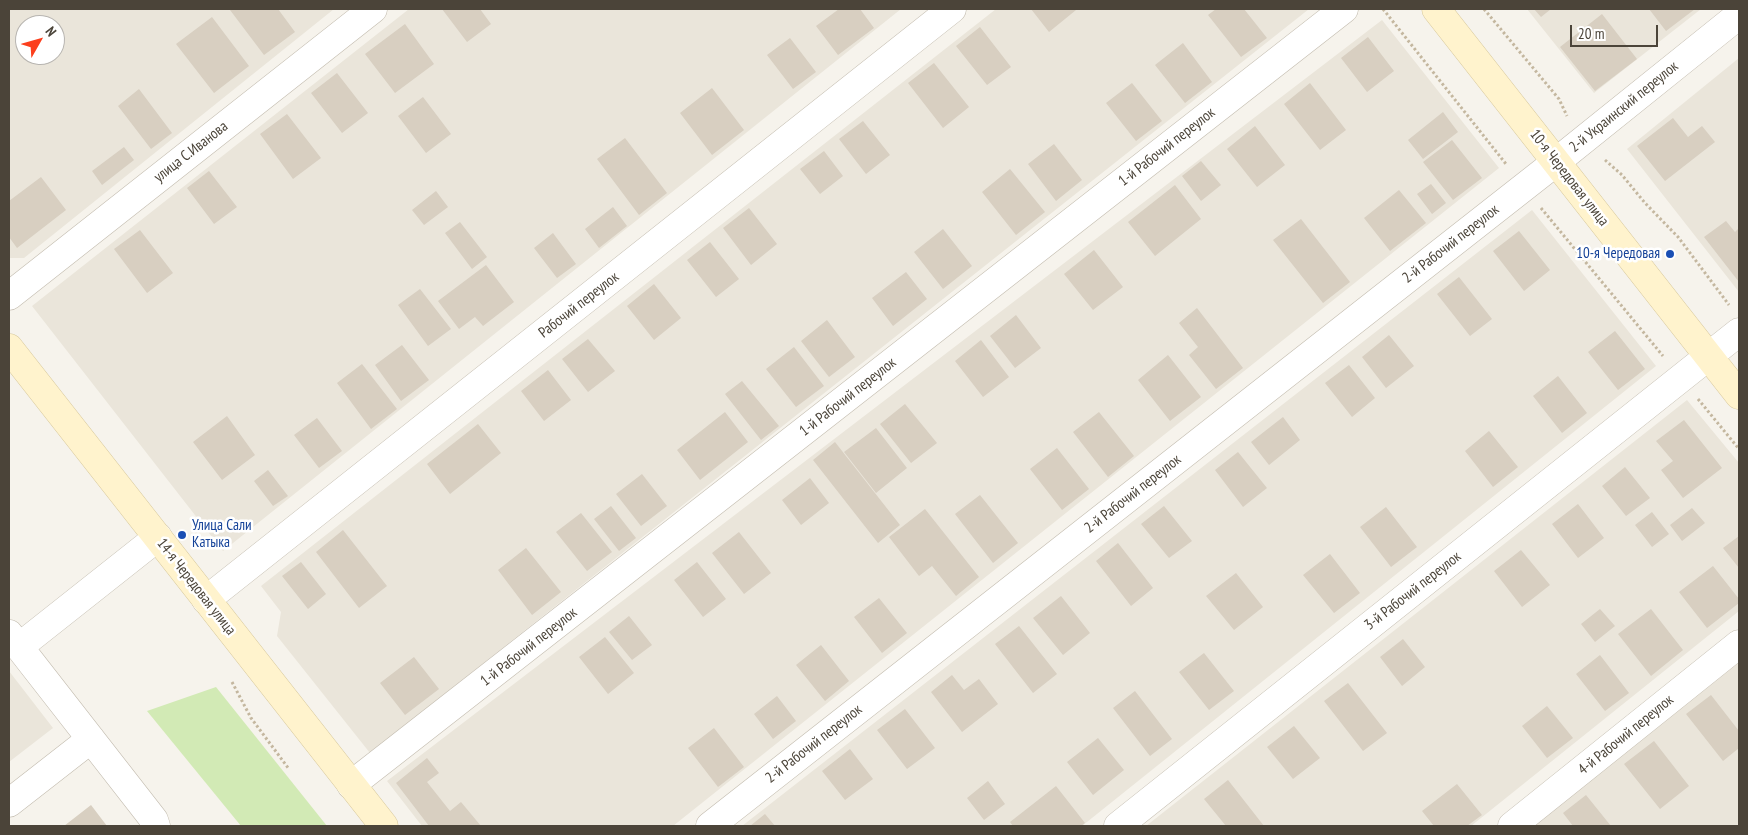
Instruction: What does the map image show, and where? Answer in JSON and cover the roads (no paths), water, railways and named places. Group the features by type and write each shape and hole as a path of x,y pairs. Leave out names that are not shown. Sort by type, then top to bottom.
{"main road":[{"name":"10-я Чередовая улица","path":"1436,9 1739,395"},
{"name":"14-я Чередовая улица","path":"9,348 384,826"}],"street":[{"name":"улица С.Иванова","path":"9,296 373,9"},
{"name":"Рабочий переулок","path":"206,600 952,9"},
{"name":"1-й Рабочий переулок","path":"351,785 1344,9"},
{"name":"2-й Украинский переулок","path":"1556,162 1739,15"},
{"name":"2-й Рабочий переулок","path":"710,826 1556,162"},
{"name":"3-й Рабочий переулок","path":"1118,826 1708,356 1735,321"},
{"path":"156,826 154,820 14,640 158,537"},
{"name":"4-й Рабочий переулок","path":"1512,826 1739,644"},
{"path":"9,803 91,739"}],"place":[{"name":"10-я Чередовая","path":"1670,254"},
{"name":"Улица Сали Катыка","path":"182,535"}]}
